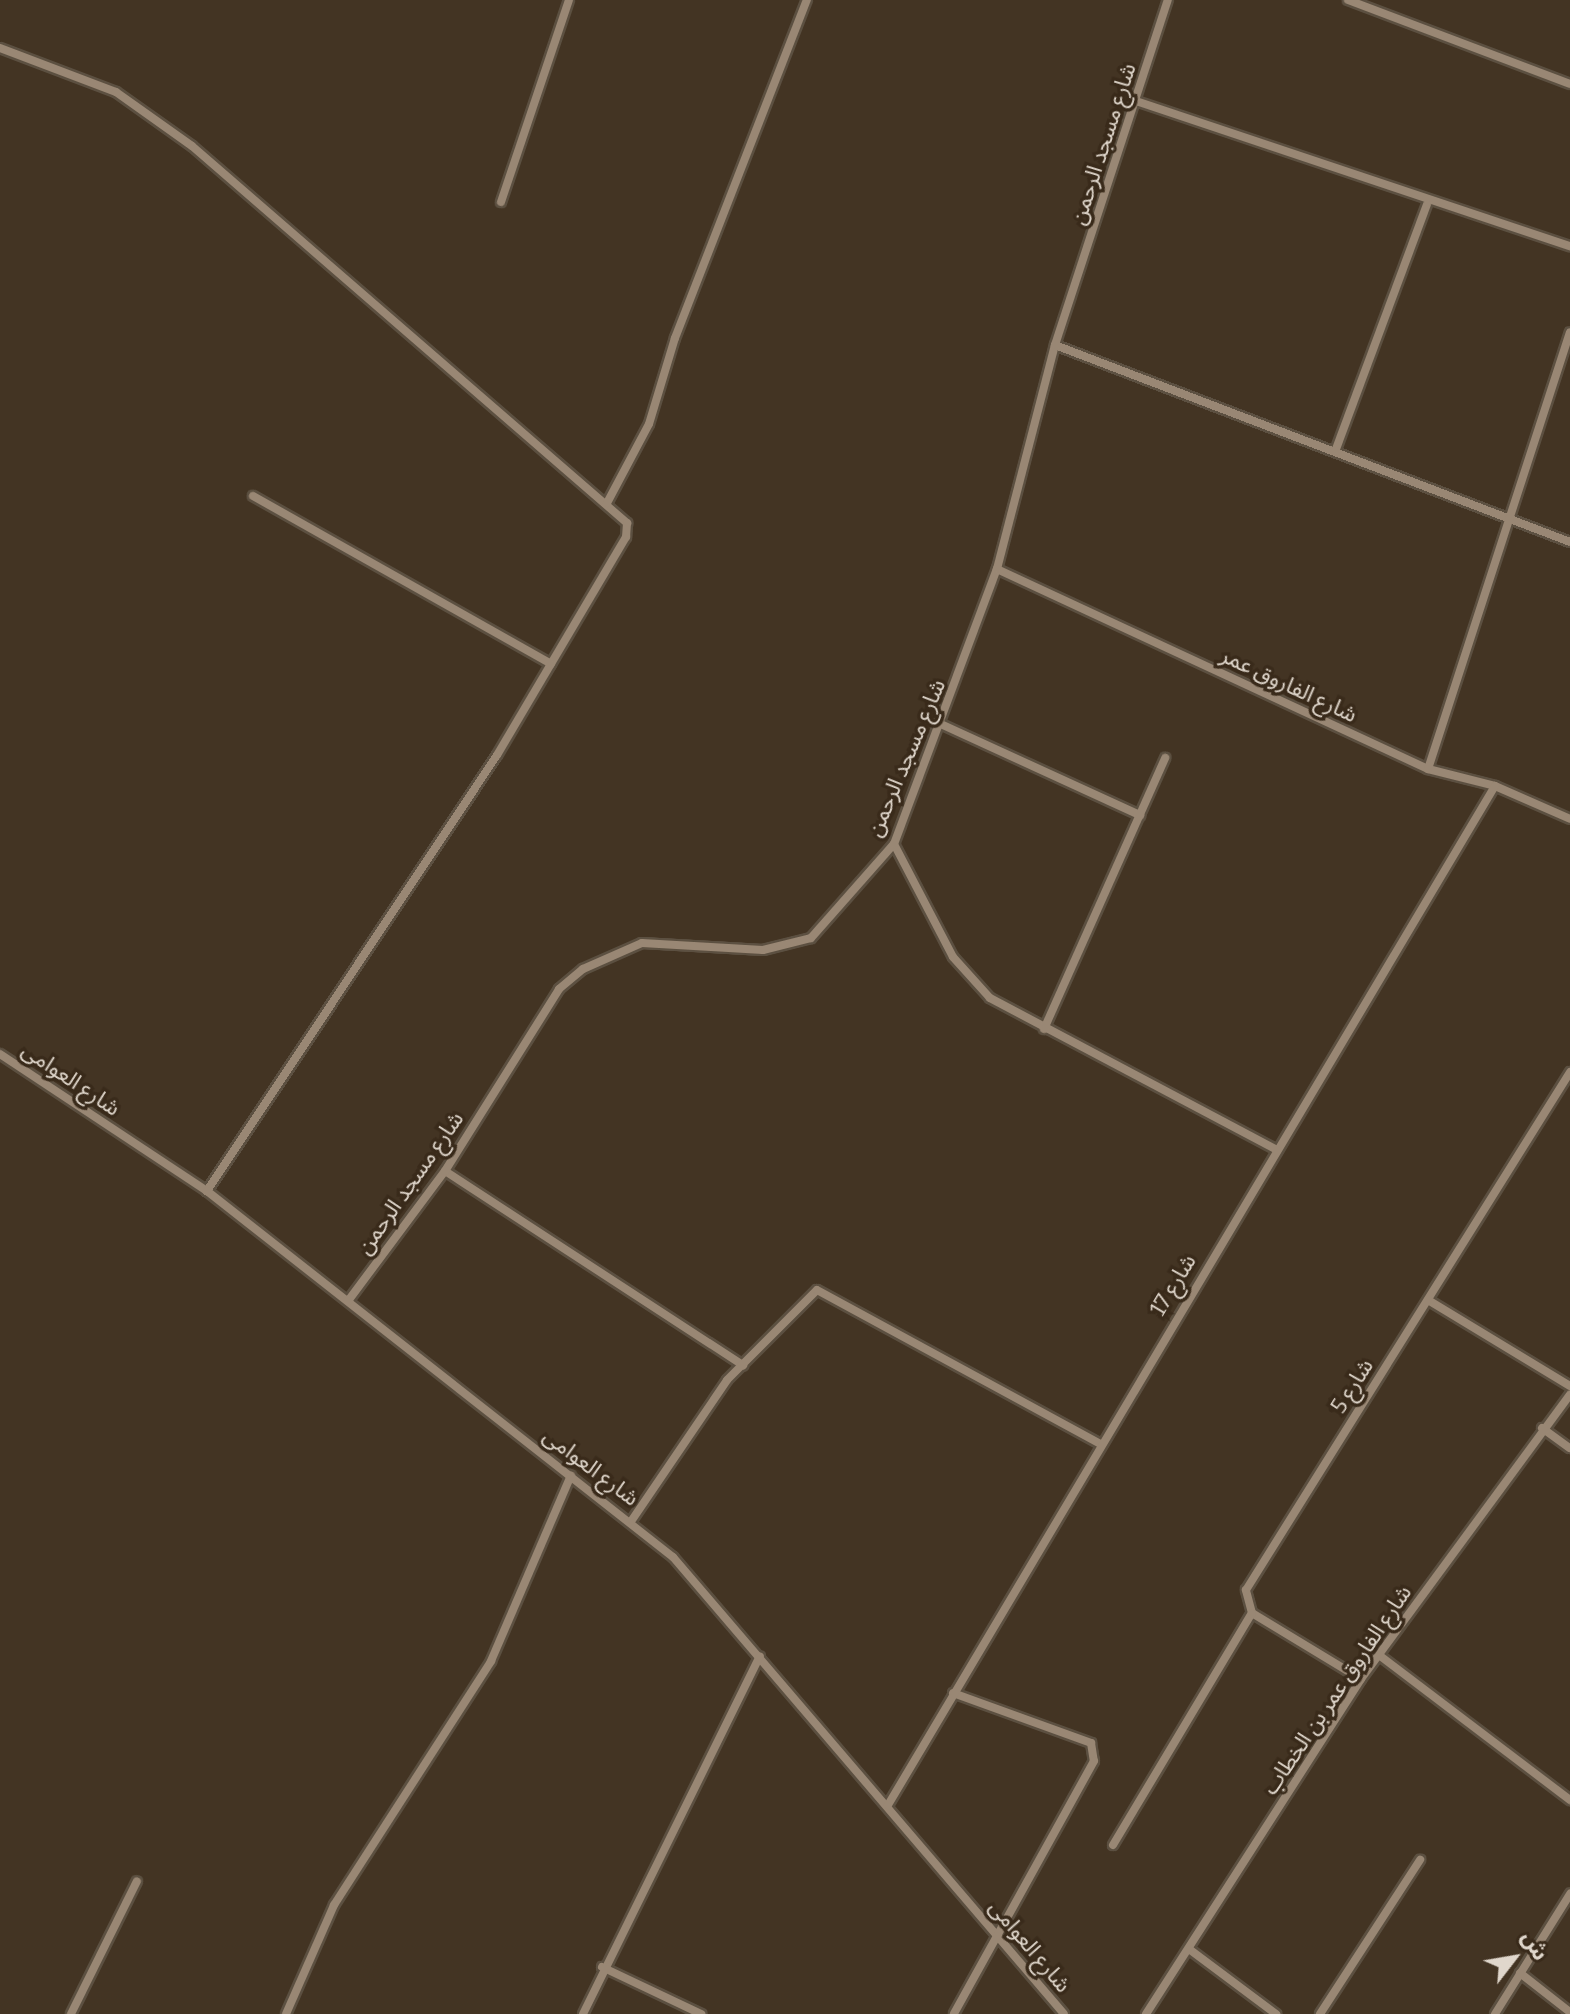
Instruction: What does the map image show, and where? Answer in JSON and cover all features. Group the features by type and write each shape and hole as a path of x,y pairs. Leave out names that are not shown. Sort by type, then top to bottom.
{"street":[{"path":"501,202 569,0"},
{"path":"607,503 649,424 675,338 807,0"},
{"name":"شارع مسجد الرحمن","path":"348,1301 445,1171 559,989 583,969 642,943 763,950 811,938 894,844 943,725 997,569 1055,345 1168,0"},
{"path":"1348,0 1570,84"},
{"path":"0,48 116,92 192,146 627,523 626,537 551,664 207,1191"},
{"path":"1136,101 1427,204 1570,246"},
{"path":"1336,449 1427,204"},
{"path":"1428,769 1570,333"},
{"path":"1055,345 1336,449 1570,542"},
{"path":"253,496 551,664"},
{"name":"شارع الفاروق عمر","path":"997,569 1428,769 1495,786 1570,819"},
{"path":"943,725 1140,815"},
{"path":"1044,1029 1165,758"},
{"name":"شارع 17","path":"888,1805 1099,1443 1495,786"},
{"path":"894,844 960,965 990,998 1275,1149"},
{"name":"شارع العوامى","path":"0,1054 207,1191 632,1520 760,1656 1064,2014"},
{"name":"شارع 5","path":"1252,1613 1246,1590 1570,1072"},
{"path":"445,1171 743,1365"},
{"path":"632,1520 743,1365 817,1290 1099,1443"},
{"path":"1428,1300 1570,1386"},
{"name":"شارع الفاروق عمر بن الخطاب","path":"1146,2014 1361,1679 1542,1428 1570,1395"},
{"path":"1542,1428 1570,1448"},
{"path":"286,2014 334,1905 491,1661 571,1475"},
{"path":"1113,1845 1252,1613 1361,1679"},
{"path":"1379,1655 1570,1800"},
{"path":"583,2014 602,1967 760,1656"},
{"path":"953,1693 1094,1750 1094,1761 994,1932 954,2014"},
{"path":"1320,2014 1420,1860"},
{"path":"71,2014 137,1881"},
{"path":"1495,2014 1570,1894"},
{"path":"1189,1949 1276,2014"},
{"path":"602,1967 701,2014"},
{"path":"1520,1973 1570,2012"}]}
